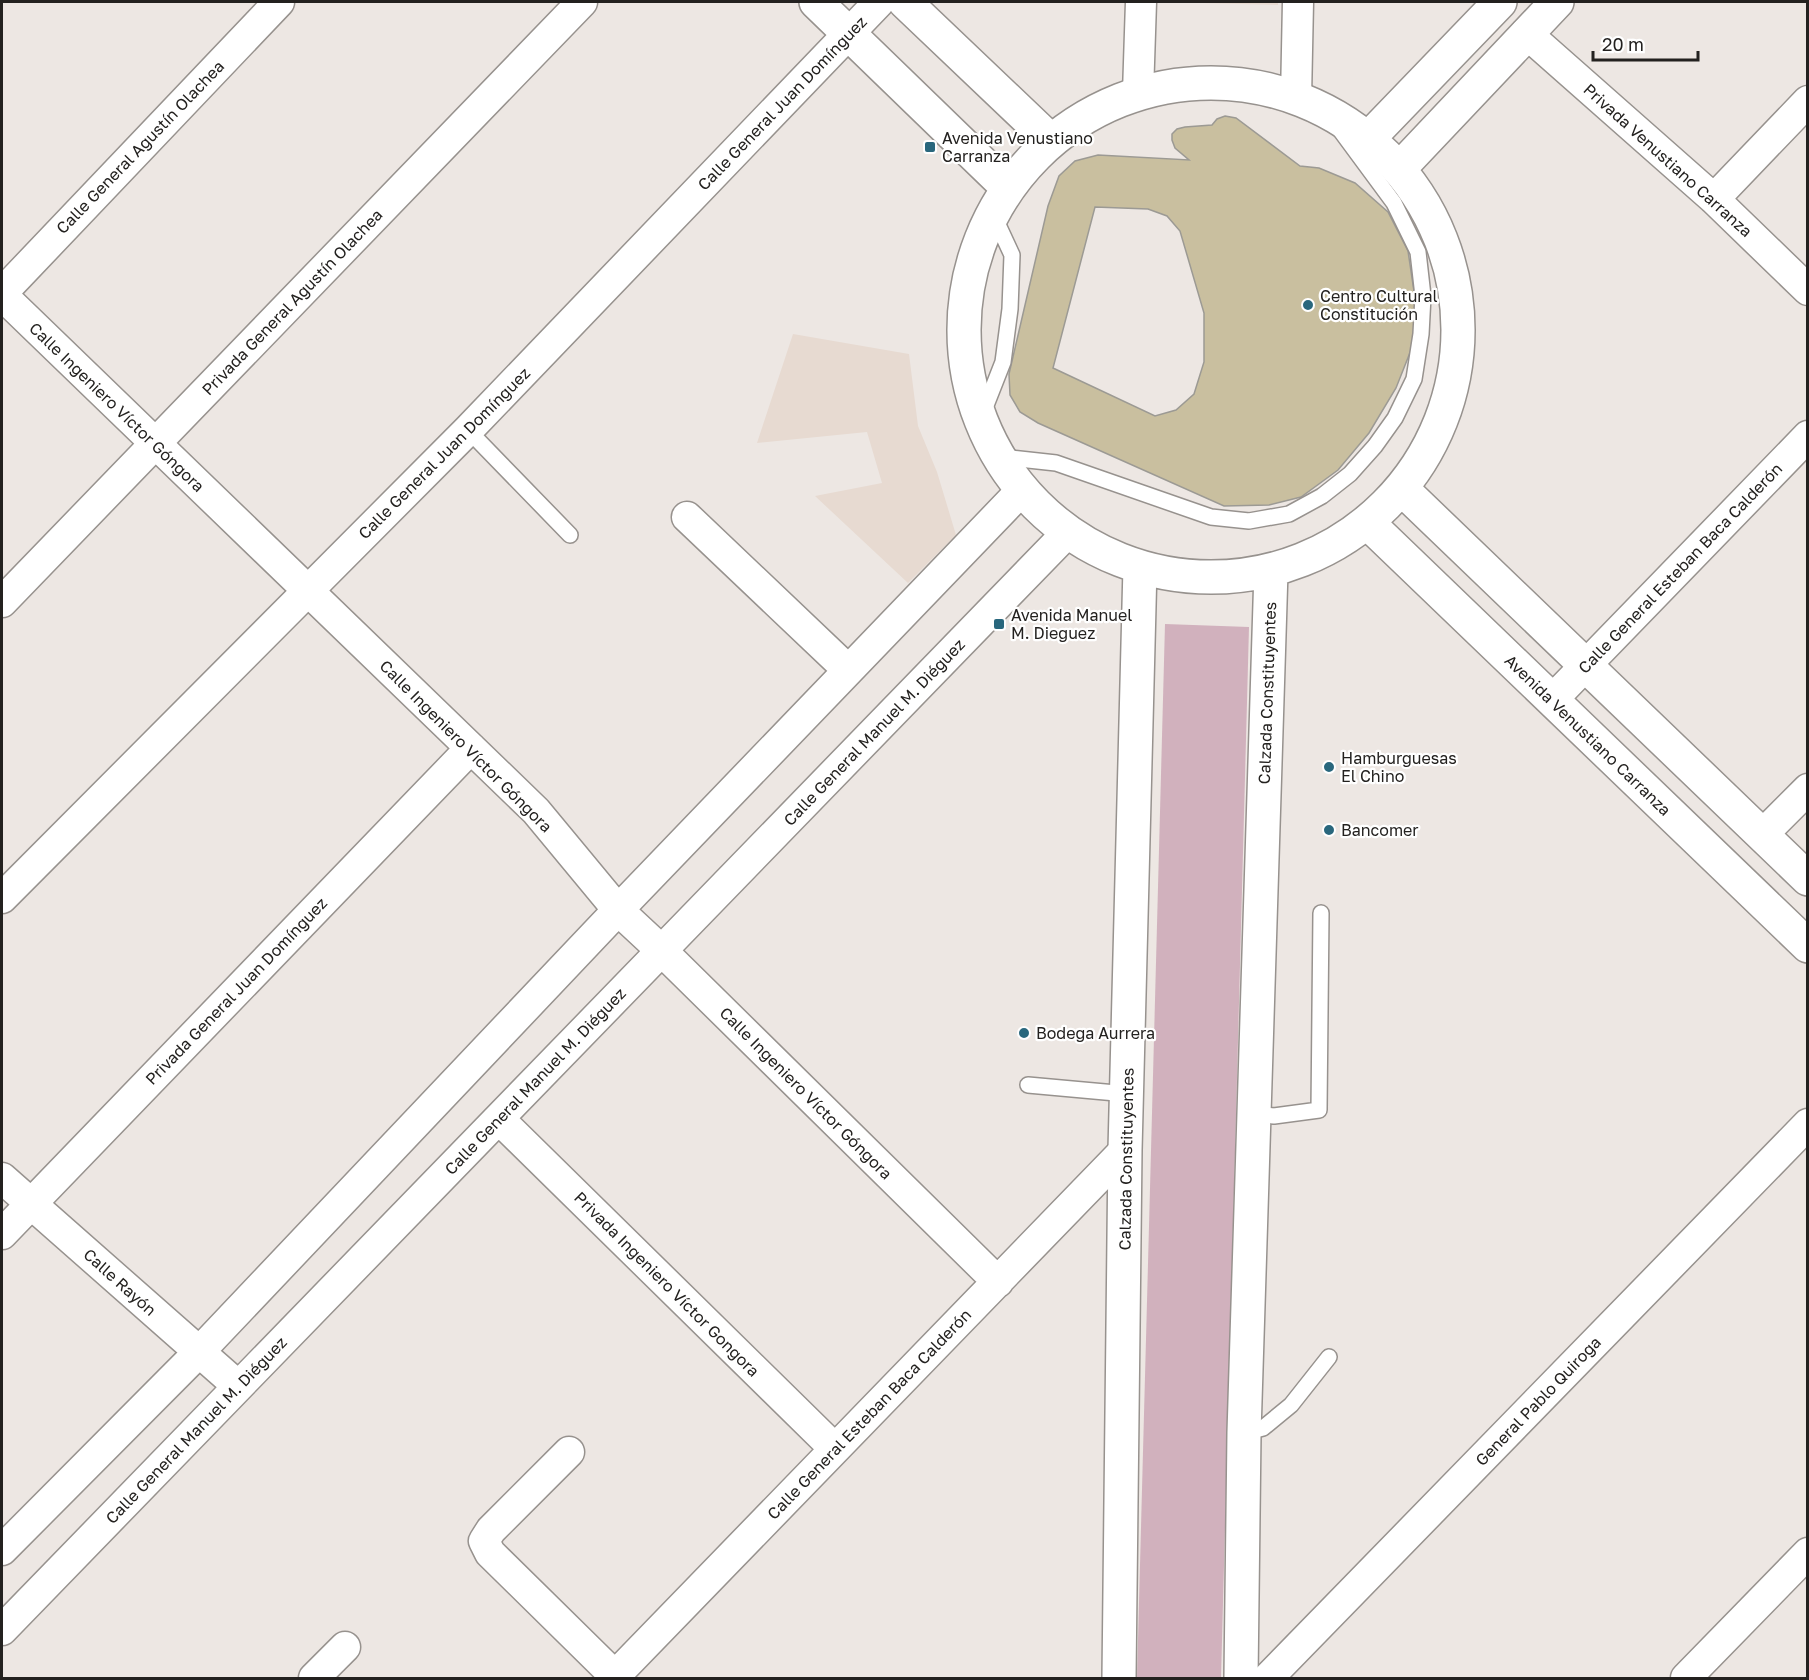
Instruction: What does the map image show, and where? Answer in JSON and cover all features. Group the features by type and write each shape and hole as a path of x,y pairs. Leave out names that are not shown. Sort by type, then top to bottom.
{"street":[{"name":"Calle General Agustín Olachea","path":"2,294 279,2"},
{"name":"Privada General Agustín Olachea","path":"2,602 582,2"},
{"path":"816,2 849,34 1000,201"},
{"name":"Calle General Juan Domínguez","path":"2,897 468,430 879,2"},
{"path":"905,2 1050,140"},
{"path":"1138,93 1141,2"},
{"path":"1296,98 1298,2"},
{"path":"1368,139 1500,2"},
{"path":"1400,168 1557,2"},
{"name":"Privada Venustiano Carranza","path":"1526,33 1714,199 1808,290"},
{"path":"1217,82 1296,98 1368,139 1400,168 1428,205 1444,248 1458,310 1456,374 1436,435 1402,489 1368,523 1311,559 1271,570 1228,577 1183,576 1140,567 1099,550 1068,532 1022,490 986,435 967,373 964,308 977,245 1000,201 1050,140 1092,112 1138,93 1217,82"},
{"path":"1714,199 1808,101"},
{"name":"Calle Ingeniero Víctor Góngora","path":"2,294 536,811 618,910 998,1282"},
{"name":"Calle General Esteban Baca Calderón","path":"1552,699 1808,436"},
{"path":"1402,489 1808,879"},
{"path":"2,1550 198,1352 618,910 1022,490"},
{"path":"687,517 848,670"},
{"name":"Avenida Venustiano Carranza","path":"1368,523 1808,946"},
{"name":"Calle General Manuel M. Diéguez","path":"2,1630 1068,532"},
{"name":"Calzada Constituyentes","path":"1119,1678 1125,1150 1140,567"},
{"name":"Calzada Constituyentes","path":"1241,1678 1244,1433 1271,570"},
{"name":"Privada General Juan Domínguez","path":"2,1234 471,748"},
{"path":"1762,835 1808,789"},
{"name":"Privada Ingeniero Víctor Gongora","path":"499,1119 835,1449"},
{"name":"General Pablo Quiroga","path":"1268,1678 1808,1124"},
{"name":"Calle General Esteban Baca Calderón","path":"614,1678 1125,1150"},
{"name":"Calle Rayón","path":"2,1178 238,1386"},
{"path":"569,1452 491,1530 484,1541 490,1553 614,1678"},
{"path":"1686,1678 1808,1553"},
{"path":"314,1678 345,1647"}],"lane":[{"path":"1001,457 1056,463 1211,517 1249,520 1289,514 1322,496 1350,474 1395,418 1414,379 1421,334 1423,296 1418,252 1394,203 1332,119"},
{"path":"981,418 1003,362 1010,309 1012,255 1000,201"},
{"path":"468,430 570,535"},
{"path":"1253,1114 1274,1116 1319,1110 1322,913"},
{"path":"1028,1085 1127,1094"},
{"path":"1244,1433 1263,1428 1291,1405 1329,1357"}],"shaded area":[{"path":"1158,2 1278,2 1278,5"},
{"path":"793,334 909,354 918,426 937,472 956,535 908,583 815,496 882,483 867,432 757,443"},
{"path":"1165,624 1249,627 1221,1678 1137,1678"}],"building":[{"name":"Centro Cultural Constitución","path":"1225,116 1236,118 1300,166 1319,168 1355,183 1388,212 1408,251 1415,298 1413,345 1396,388 1369,433 1338,470 1301,497 1269,505 1224,506 1038,423 1020,412 1010,395 1009,374 1048,206 1059,176 1075,161 1098,155 1189,160 1175,148 1172,134 1177,129 1185,127 1212,125 1217,119","holes":["1095,207 1148,209 1167,216 1180,231 1204,313 1204,362 1194,394 1176,410 1155,416 1053,368"]}],"place":[{"name":"Avenida Venustiano Carranza","path":"930,147"},
{"name":"Centro Cultural Constitución","path":"1308,305"},
{"name":"Avenida Manuel M. Dieguez","path":"999,624"},
{"name":"Hamburguesas El Chino","path":"1329,767"},
{"name":"Bancomer","path":"1329,830"},
{"name":"Bodega Aurrera","path":"1024,1033"}]}
